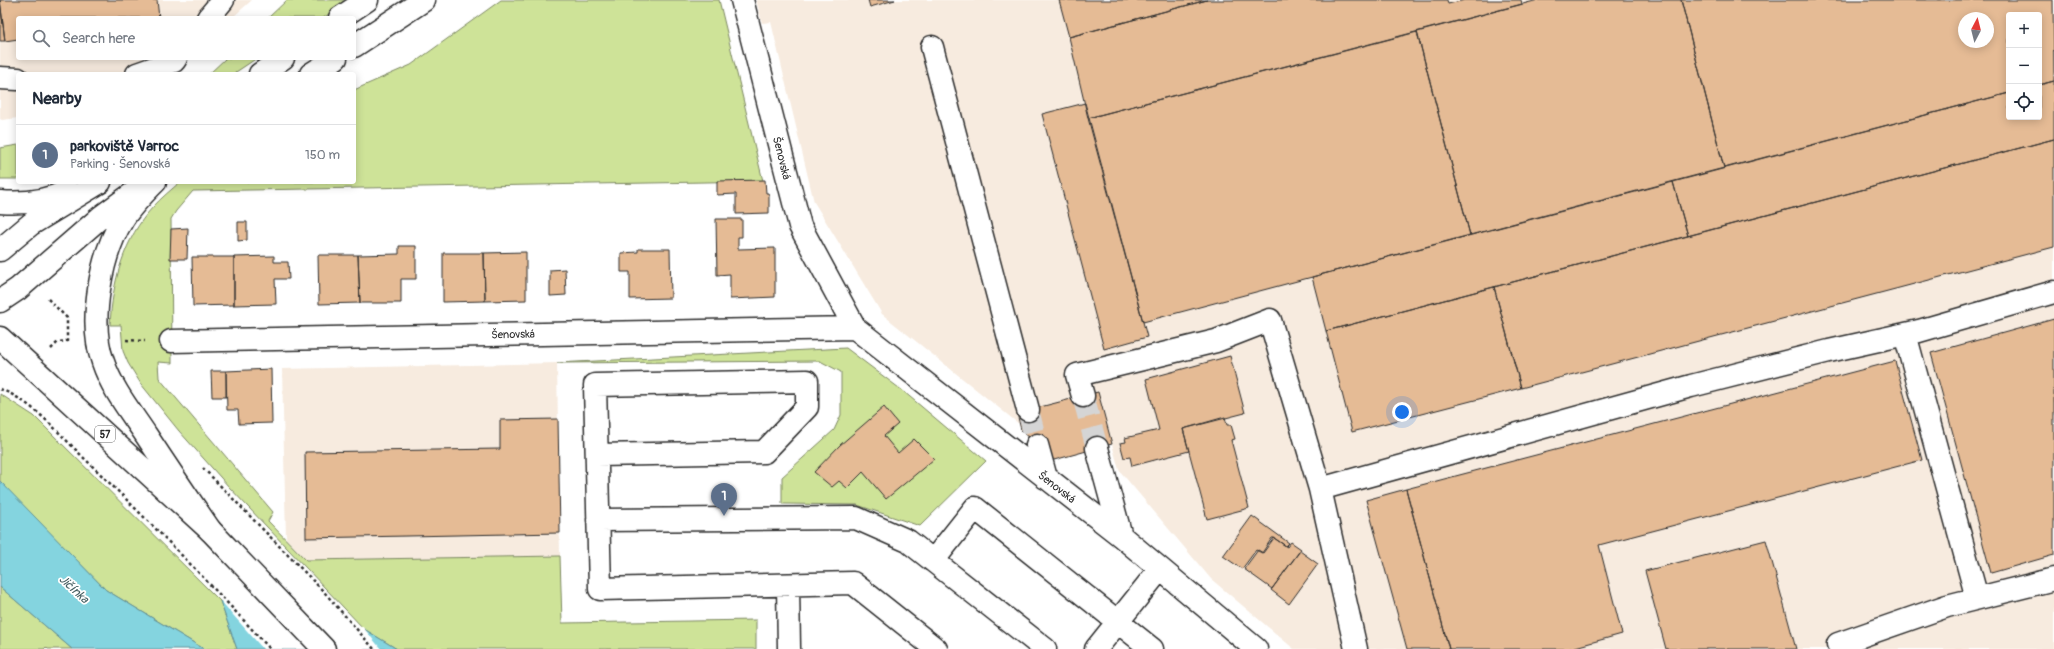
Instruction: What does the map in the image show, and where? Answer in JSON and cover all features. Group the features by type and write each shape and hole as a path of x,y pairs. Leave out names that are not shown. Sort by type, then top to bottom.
{"main road":[{"path":"210,16 223,0"},
{"path":"343,16 367,0"},
{"path":"356,45 424,0"},
{"name":"Šenovská","path":"742,0 800,226 855,328 1121,536 1256,649"},
{"path":"932,47 1028,410"},
{"path":"142,72 174,60"},
{"path":"263,72 279,60"},
{"path":"314,72 333,60"},
{"path":"0,78 16,80"},
{"path":"0,202 24,202 56,196 86,184"},
{"path":"0,250 31,224 97,184"},
{"path":"0,301 29,280 102,216 146,184"},
{"path":"153,184 140,196 123,219 106,257 98,298 98,341 102,361 115,389 210,530"},
{"path":"1320,489 1692,386 1905,334 2054,292"},
{"path":"1083,396 1078,375 1216,341 1270,320 1320,489 1356,649"},
{"name":"Šenovská","path":"171,341 855,328"},
{"path":"1905,334 1977,598"},
{"name":"57","path":"0,338 210,530 324,649"},
{"path":"597,455 764,452 807,407 807,381 595,385 600,588 853,583 936,649"},
{"path":"1037,445 1046,478"},
{"path":"1097,448 1121,536"},
{"path":"933,561 975,508 1152,649"},
{"path":"598,520 856,518 908,541 1045,649"},
{"path":"1096,649 1160,569"},
{"path":"1838,644 1947,606 2054,579"},
{"path":"788,585 789,649"}],"path":[{"path":"0,389 8,392 37,413 168,540 224,597 270,649"},
{"path":"255,521 325,593 374,649"}],"shaded area":[{"path":"0,0 252,0 234,16 16,16 16,60 185,60 172,72 16,72 16,118 0,119"},
{"path":"756,0 2054,0 2054,649 1294,649 1211,579 1119,470 1112,444 1054,460 1021,430 1019,424 882,314 814,202 771,22 762,23"},
{"path":"557,363 560,556 306,560 286,539 282,369"}],"green space":[{"path":"287,0 350,0 326,16 270,16"},
{"path":"501,0 719,0 763,181 193,191 171,219 172,363 158,362 159,378 273,512 268,521 306,560 560,556 562,623 756,620 756,649 397,649 364,629 229,487 179,431 141,384 128,363 123,351 121,325 110,325 113,293 121,262 127,247 143,219 156,204 178,184 356,184 356,89 411,65"},
{"path":"224,60 254,60 236,72 211,72"},
{"path":"16,145 16,179 0,179 0,148"},
{"path":"846,348 903,391 986,461 920,526 857,505 782,504 782,477 834,430 841,415 841,372 820,361 557,363"},
{"path":"0,394 34,416 220,601 237,649 204,649 106,590 10,493 0,481"},
{"path":"0,587 72,649 48,649 46,647 44,649 0,649"}],"water":[{"name":"Jičínka","path":"0,481 106,590 204,649 72,649 0,587"},
{"path":"220,601 285,619 364,629 397,649 237,649"}],"pier":[{"path":"219,599 285,617 362,626 381,649 263,649"}],"building":[{"path":"0,0 157,0 159,16 16,16 16,39 5,41"},
{"path":"0,0 5,41 0,41"},
{"path":"868,0 895,0 870,7"},
{"path":"1059,0 1207,0 1069,37"},
{"path":"1207,0 1447,0 1448,4 1465,0 1521,0 1522,4 1088,118 1069,37"},
{"path":"1538,0 1681,0 1724,168 1470,235 1417,32"},
{"path":"1681,0 2053,0 2054,81 2042,84 2042,12 2006,12 2006,94 1724,168"},
{"path":"1417,32 1470,235 1143,322 1088,118"},
{"path":"2054,81 2054,139 1688,236 1673,182 2006,94 2006,120 2042,120 2042,84"},
{"path":"1085,103 1147,337 1104,349 1042,114"},
{"path":"2054,139 2054,247 1521,388 1494,287"},
{"path":"765,180 766,193 769,195 769,213 736,214 736,194 717,195 717,181"},
{"path":"1673,182 1688,236 1326,331 1312,277"},
{"path":"716,219 742,219 742,237 738,237 738,249 775,248 775,297 730,299 730,274 717,275"},
{"path":"238,222 247,222 247,240 238,241"},
{"path":"188,228 187,259 170,259 171,229"},
{"path":"399,246 416,246 416,279 401,279 401,303 360,303 358,255 399,254"},
{"path":"638,249 670,249 671,298 630,299 630,272 621,272 621,253 638,252"},
{"path":"526,252 526,300 485,301 484,253"},
{"path":"443,253 484,253 485,301 443,302"},
{"path":"318,255 358,255 360,303 319,304"},
{"path":"274,256 274,262 288,262 289,279 275,279 276,304 234,305 234,257"},
{"path":"192,257 234,257 234,305 193,306"},
{"path":"565,269 566,295 550,296 550,270"},
{"path":"1494,287 1521,388 1352,432 1326,331"},
{"path":"2054,319 2054,555 1991,573 1931,353"},
{"path":"1230,356 1245,413 1183,429 1189,451 1132,466 1130,457 1124,458 1120,443 1126,442 1125,438 1159,430 1146,379"},
{"path":"1895,361 1922,460 1599,545 1622,634 1568,649 1449,649 1406,489"},
{"path":"271,369 272,423 239,424 238,410 227,410 226,371"},
{"path":"211,371 226,371 226,397 212,397"},
{"path":"1098,392 1112,444 1054,460 1021,430 1017,413"},
{"path":"884,407 898,424 884,436 898,453 914,439 934,459 886,499 863,472 847,488 839,481 832,487 814,472 840,445"},
{"path":"1225,417 1227,425 1231,425 1235,439 1231,440 1249,508 1207,519 1183,429"},
{"path":"558,419 560,533 306,538 305,452 500,449 500,420"},
{"path":"1406,489 1449,649 1407,649 1366,500"},
{"path":"1252,516 1289,543 1286,546 1272,538 1262,553 1256,550 1242,569 1223,556"},
{"path":"1274,538 1287,547 1291,542 1301,549 1272,589 1244,569 1258,550 1263,553"},
{"path":"1766,540 1796,649 1666,649 1645,571"},
{"path":"1300,551 1318,564 1289,604 1271,590"}],"tunnel":[{"path":"1083,396 1097,448"},
{"path":"1028,410 1037,445"}],"place":[{"name":"parkoviště Varroc","path":"724,516"}]}
